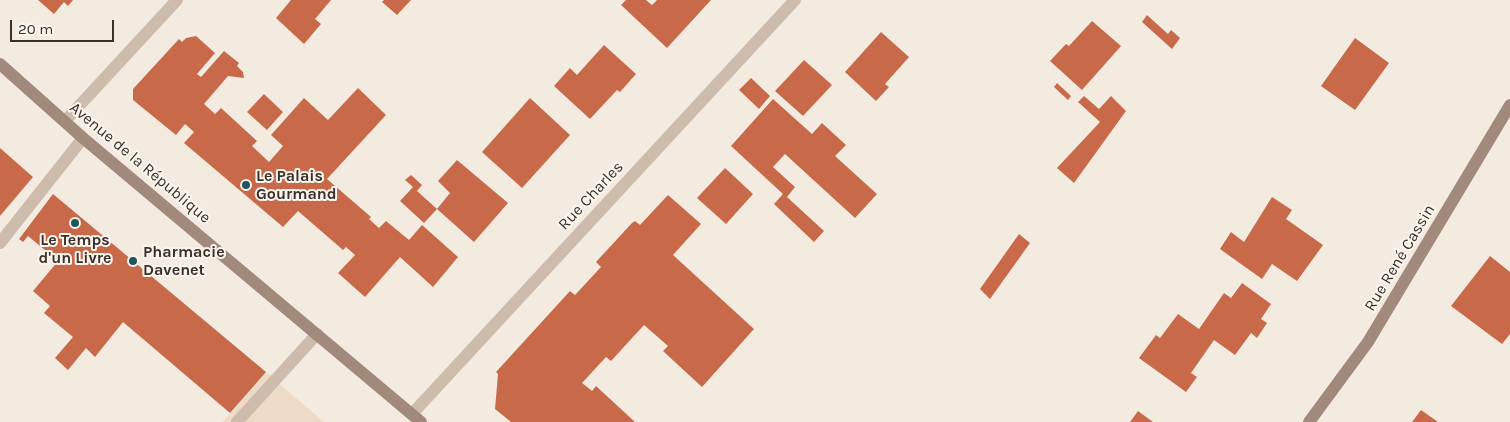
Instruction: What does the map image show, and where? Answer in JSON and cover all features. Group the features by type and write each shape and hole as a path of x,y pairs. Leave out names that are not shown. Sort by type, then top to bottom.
{"main road":[{"name":"Avenue de la République","path":"0,64 83,138 417,418"},
{"name":"Rue René Cassin","path":"1309,422 1368,342 1510,105"}],"street":[{"path":"65,122 177,0"},
{"name":"Rue Charles","path":"417,418 795,0"},
{"path":"0,243 83,138"},
{"path":"237,422 317,334"}],"shaded area":[{"path":"266,372 275,380 324,422 223,422"}],"building":[{"path":"38,0 73,0 68,6 64,2 54,14"},
{"path":"291,0 331,0 315,19 321,24 304,44 276,18"},
{"path":"384,0 411,0 397,15 382,2"},
{"path":"626,0 646,0 652,5 657,0 711,0 667,48 621,5"},
{"path":"1147,15 1168,34 1171,30 1180,38 1172,49 1142,22"},
{"path":"1092,21 1121,46 1082,90 1050,61 1066,44 1069,46"},
{"path":"881,32 909,57 885,84 889,87 876,101 845,72"},
{"path":"196,36 215,53 197,74 201,77 224,51 239,63 237,66 243,72 244,78 228,76 204,104 215,114 221,108 257,141 252,146 269,162 283,146 271,135 304,98 328,120 358,88 386,115 327,179 371,217 369,219 379,228 386,221 409,240 422,225 458,257 433,287 400,257 365,297 338,273 355,255 346,247 343,250 298,211 283,227 184,143 194,132 185,124 176,135 133,100 133,89 179,39 182,42 186,38"},
{"path":"1355,38 1389,63 1355,110 1321,86"},
{"path":"604,45 636,74 620,92 617,90 590,119 554,86 570,68 577,75"},
{"path":"804,60 832,85 803,116 775,91"},
{"path":"751,78 770,96 759,109 739,90"},
{"path":"1057,83 1071,96 1068,100 1054,87"},
{"path":"264,94 283,112 267,130 247,112"},
{"path":"1084,96 1099,109 1111,96 1126,111 1074,183 1057,168 1100,122 1078,102"},
{"path":"530,98 570,135 522,188 482,152"},
{"path":"773,99 812,134 822,123 846,145 835,156 877,194 855,218 785,154 773,167 795,187 787,197 824,231 814,242 774,204 783,194 731,146"},
{"path":"0,148 33,177 0,216"},
{"path":"457,160 508,203 474,242 437,209 450,193 438,181"},
{"path":"725,168 753,194 726,224 697,198"},
{"path":"411,175 422,185 417,191 437,209 424,223 400,201 413,187 405,180"},
{"path":"53,194 266,372 230,413 123,322 95,357 86,348 68,370 55,358 73,337 44,313 50,306 33,291 58,261 28,236 23,242 19,239"},
{"path":"668,195 701,224 673,255 754,329 702,387 663,351 668,346 644,325 611,361 606,357 582,383 592,391 596,386 635,422 511,422 495,409 498,374 496,372 570,291 575,295 601,267 596,262 632,223 635,221 640,225"},
{"path":"1272,197 1292,210 1286,219 1323,245 1297,281 1272,264 1262,279 1220,249 1231,232 1244,242"},
{"path":"1019,234 1030,243 990,299 980,289"},
{"path":"1490,256 1510,272 1510,334 1502,344 1451,306"},
{"path":"1242,283 1271,304 1261,319 1267,323 1257,338 1251,333 1235,355 1214,340 1191,373 1197,377 1186,392 1139,358 1156,335 1160,338 1178,314 1199,329 1224,293 1231,298"},
{"path":"1421,410 1438,422 1412,422"},
{"path":"1138,411 1153,422 1130,422"}],"place":[{"name":"Le Palais Gourmand","path":"246,185"},
{"name":"Le Temps d'un Livre","path":"75,223"},
{"name":"Pharmacie Davenet","path":"133,261"}]}
